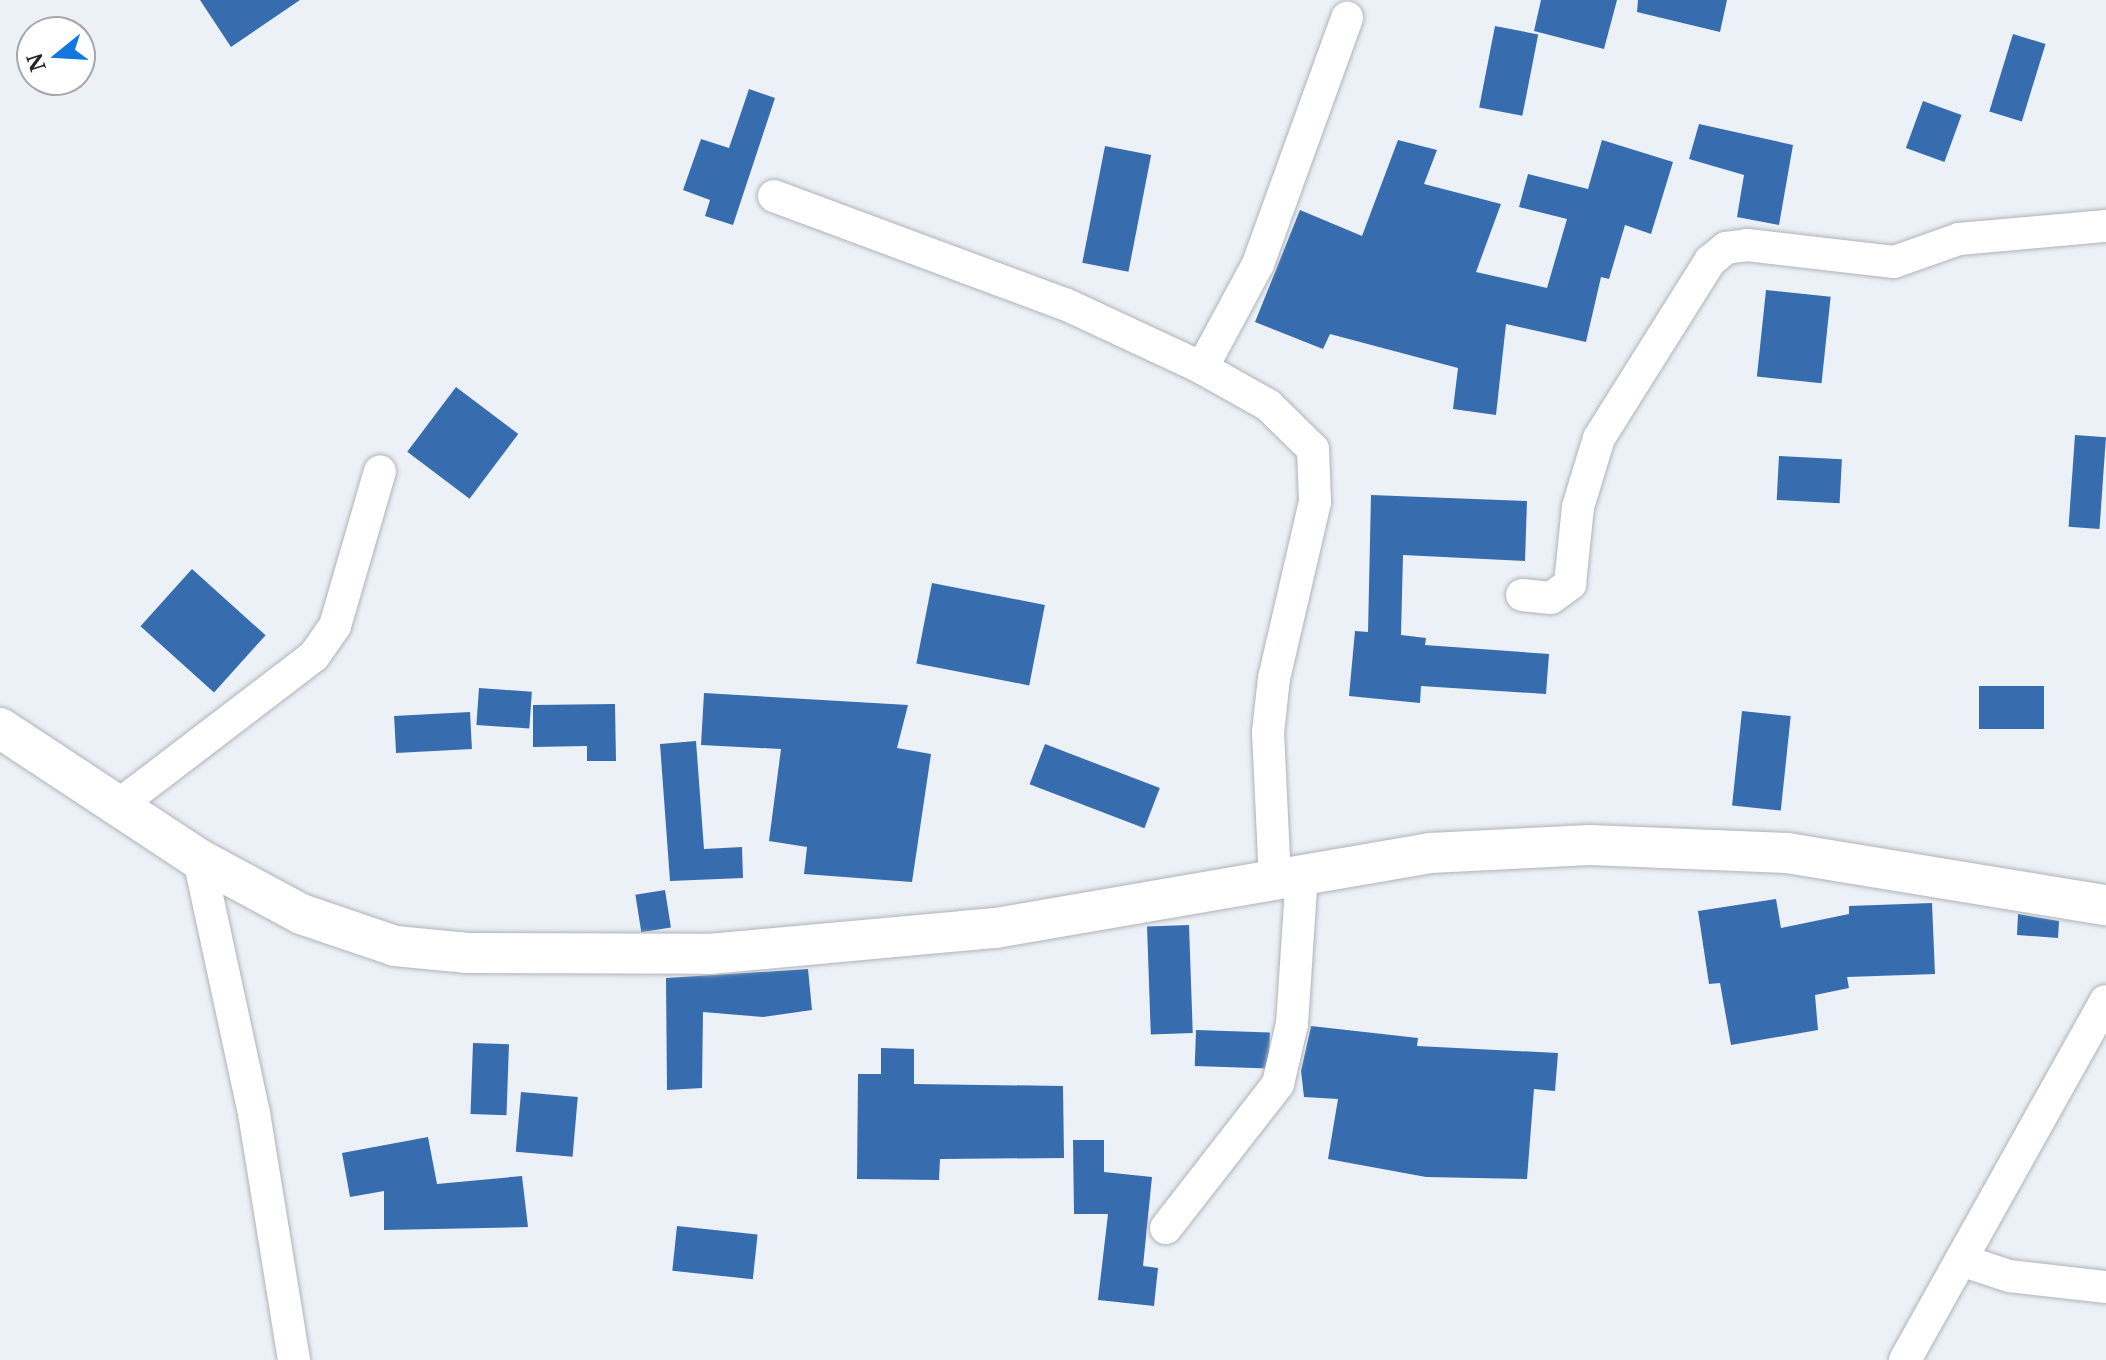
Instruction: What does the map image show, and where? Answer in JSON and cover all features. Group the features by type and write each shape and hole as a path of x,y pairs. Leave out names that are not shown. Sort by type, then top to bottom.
{"street":[{"path":"1202,368 1258,264 1347,18"},
{"path":"774,196 1065,304 1202,368 1268,405 1313,449 1315,502 1274,678 1268,732 1288,877 1292,1024 1278,1084 1166,1228"},
{"path":"1522,595 1551,598 1570,584 1578,507 1599,438 1710,261 1726,248 1747,245 1894,262 1959,239 2106,226"},
{"path":"119,805 314,656 335,626 380,471"},
{"path":"0,728 199,859 301,914 395,946 564,957 709,954 996,928 1430,853 1590,845 1787,853 2106,905"},
{"path":"199,859 254,1113 294,1360"},
{"path":"1905,1360 2106,1001"},
{"path":"1961,1260 2009,1276 2106,1287"}],"building":[{"path":"200,0 300,0 231,47"},
{"path":"1541,0 1617,0 1604,49 1534,31"},
{"path":"1638,0 1727,0 1720,32 1637,12"},
{"path":"1495,26 1538,34 1522,116 1479,107"},
{"path":"2013,34 2046,44 2022,121 1989,111"},
{"path":"749,89 775,98 733,225 705,216 710,200 683,190 701,139 729,148"},
{"path":"1923,101 1962,115 1944,162 1906,148"},
{"path":"1699,124 1793,145 1779,225 1737,217 1744,175 1689,159"},
{"path":"1398,140 1437,150 1424,184 1501,204 1476,272 1547,288 1567,219 1519,207 1528,174 1588,189 1602,140 1673,162 1651,234 1625,225 1609,279 1601,277 1586,342 1506,324 1496,415 1453,409 1458,368 1330,334 1323,349 1255,322 1300,210 1362,236"},
{"path":"1105,146 1151,155 1128,272 1082,263"},
{"path":"1766,290 1831,297 1822,383 1757,377"},
{"path":"456,387 518,434 470,499 407,452"},
{"path":"2075,435 2106,437 2100,529 2069,527"},
{"path":"1779,456 1842,459 1840,503 1777,500"},
{"path":"1371,495 1527,501 1525,561 1403,555 1401,635 1426,638 1425,645 1549,654 1546,694 1421,686 1420,703 1349,696 1355,631 1368,632"},
{"path":"192,569 266,635 214,692 140,626"},
{"path":"932,583 1045,605 1029,685 916,663"},
{"path":"1979,686 2044,686 2044,729 1979,729"},
{"path":"479,688 532,692 529,729 476,725"},
{"path":"704,693 908,705 897,748 931,754 912,882 804,874 807,847 769,841 781,749 701,745"},
{"path":"615,704 616,761 587,761 587,746 533,747 533,705"},
{"path":"1742,711 1791,716 1781,811 1732,805"},
{"path":"470,712 472,749 396,753 394,716"},
{"path":"696,741 704,849 742,847 743,878 670,881 660,744"},
{"path":"1045,744 1160,788 1144,828 1030,784"},
{"path":"665,890 671,928 641,932 635,895"},
{"path":"1776,899 1781,928 1849,914 1849,906 1932,903 1935,974 1847,977 1849,988 1815,995 1818,1030 1731,1045 1720,983 1709,984 1698,911"},
{"path":"2018,914 2059,921 2058,938 2017,935"},
{"path":"1189,925 1193,1033 1151,1034 1147,926"},
{"path":"808,969 812,1010 763,1017 703,1012 702,1088 667,1090 666,978"},
{"path":"1311,1026 1418,1038 1417,1046 1558,1053 1555,1091 1534,1089 1527,1179 1426,1177 1328,1159 1338,1099 1304,1097 1301,1071"},
{"path":"1196,1030 1270,1033 1269,1069 1195,1066"},
{"path":"473,1043 509,1044 507,1115 471,1114"},
{"path":"881,1048 914,1049 914,1084 1063,1086 1064,1158 940,1159 939,1180 857,1179 858,1074 881,1074"},
{"path":"521,1092 578,1097 573,1157 516,1152"},
{"path":"428,1137 437,1184 522,1176 528,1227 384,1230 384,1191 350,1197 342,1153"},
{"path":"1073,1140 1104,1140 1104,1172 1152,1177 1143,1266 1158,1268 1154,1306 1098,1300 1108,1214 1074,1214"},
{"path":"677,1226 758,1234 753,1279 672,1271"}]}
